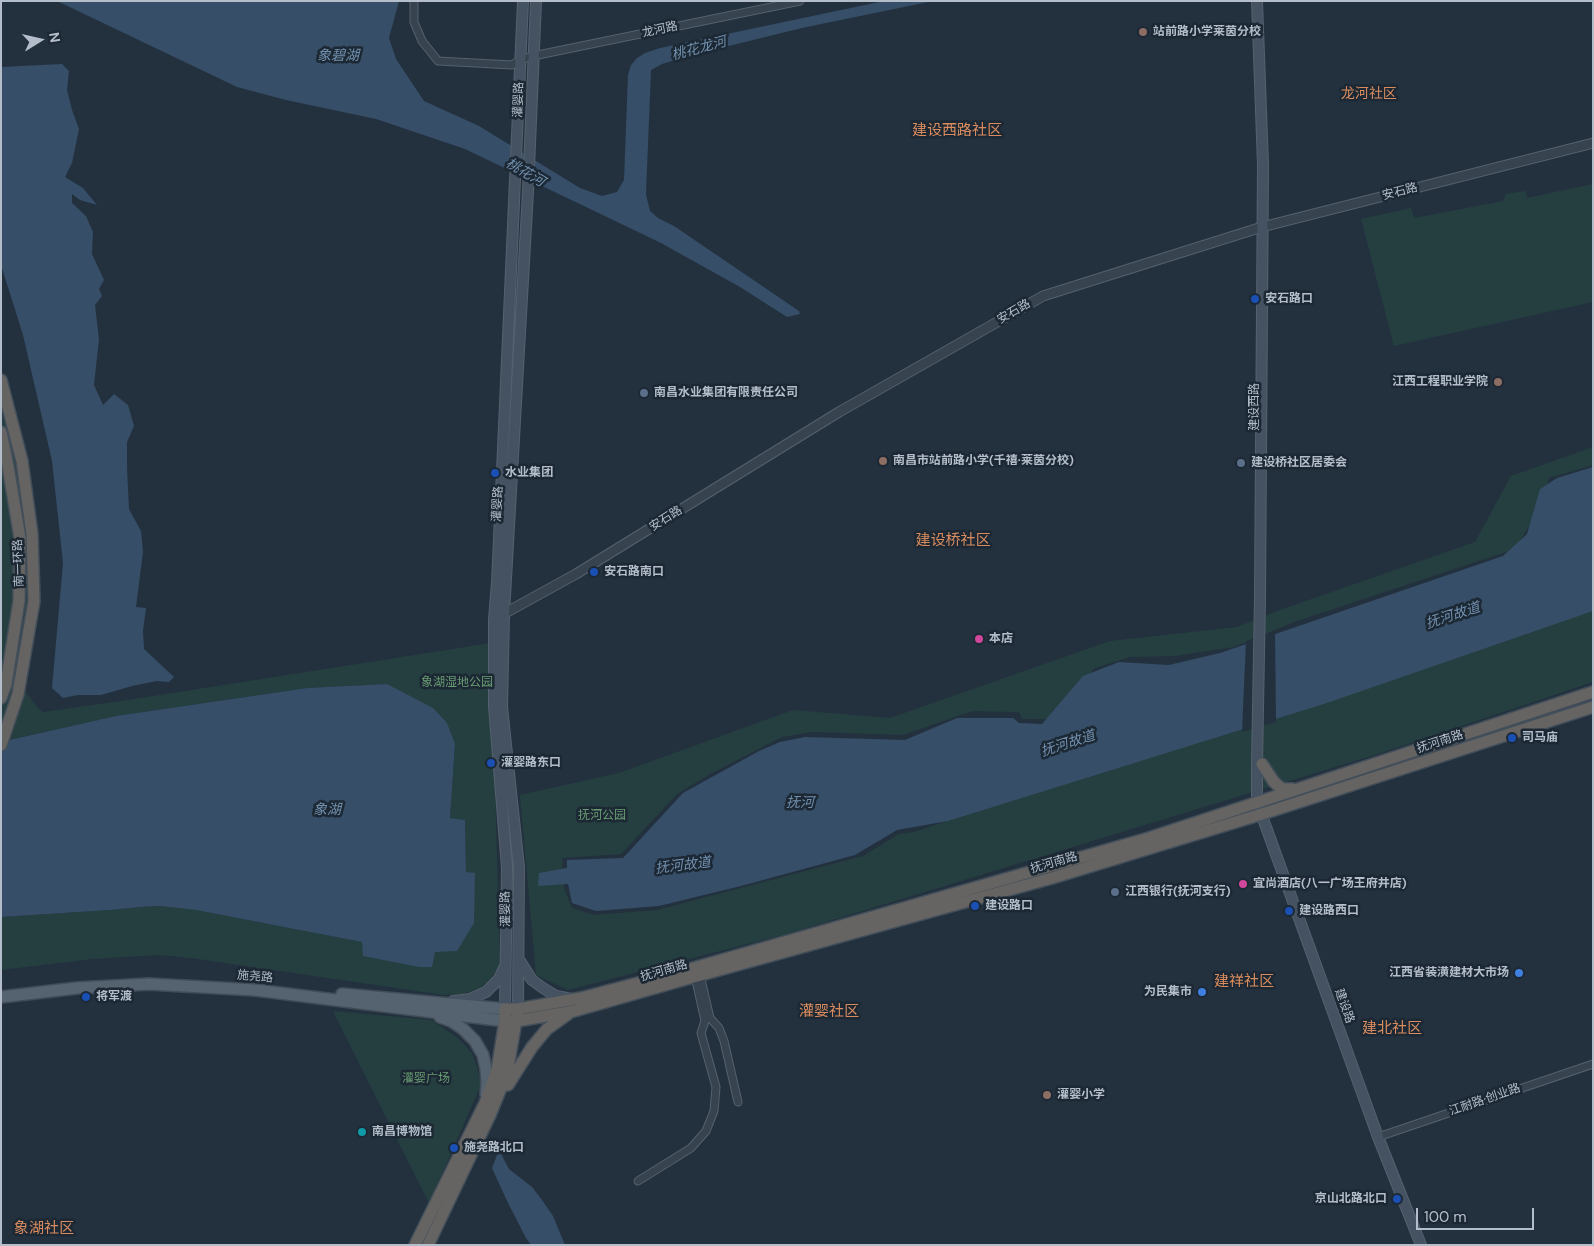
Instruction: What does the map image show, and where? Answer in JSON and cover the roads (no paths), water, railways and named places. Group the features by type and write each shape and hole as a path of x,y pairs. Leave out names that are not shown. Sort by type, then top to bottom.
{"highway":[{"name":"南一环路","path":"1,380 23,470 32,534 34,601 18,694 1,745"},
{"name":"南一环路","path":"1,432 20,538 19,601 6,684 1,698"},
{"name":"抚河南路","path":"505,1009 573,1005 686,970 1140,841 1593,692"},
{"name":"抚河南路","path":"511,1021 698,975 1052,878 1264,813 1593,707"},
{"path":"1260,764 1282,789 1295,790"},
{"path":"490,1115 516,1071 547,1029 562,1018 573,1005"},
{"path":"428,1245 490,1115 507,1073 511,1021 505,1009"},
{"path":"415,1245 485,1103 511,1021 518,1009"}],"main road":[{"name":"灌婴路","path":"505,1009 507,868 494,706 494,619 523,1"},
{"name":"灌婴路","path":"518,1009 519,867 502,706 504,614 528,192 536,1"},
{"name":"建设西路","path":"1258,1 1265,226 1260,764 1261,800 1264,813"},
{"name":"建设西路","path":"1263,1 1268,165 1265,226"},
{"name":"建设路","path":"1264,813 1378,1137 1421,1245"},
{"path":"519,960 532,980 573,1005"},
{"path":"432,1008 470,999 486,992 499,979 506,965"},
{"name":"施尧路","path":"1,990 80,980 148,976 254,983 511,1021"},
{"name":"施尧路","path":"1,997 77,988 149,984 255,990 432,1008 505,1009"},
{"path":"432,1008 463,1029 475,1041 483,1055 487,1076 485,1103"}],"street":[{"name":"龙河路","path":"414,1 414,22 422,41 438,61 512,65 533,56 800,1"},
{"name":"安石路","path":"494,619 576,574 839,412 1043,296 1265,226 1593,142"},
{"path":"698,975 710,1018 718,1028 724,1042 738,1102"},
{"path":"638,1181 691,1148 706,1131 714,1111 716,1087 701,1033 705,1021 698,975"},
{"name":"江耐路·创业路","path":"1378,1137 1593,1064"}],"water":[{"name":"象碧湖","path":"57,1 399,1 389,38 396,59 424,101 479,126 580,188 602,196 617,192 624,180 628,75 631,65 645,53 660,48 884,1 933,1 802,28 688,56 662,64 651,70 646,194 650,211 799,311 800,314 787,317 740,287 661,243 465,149 376,119 286,100 237,87"},
{"path":"62,64 69,71 67,90 79,129 72,163 65,177 83,188 97,205 80,200 72,194 72,203 86,216 93,232 92,254 104,280 99,289 102,296 95,305 99,339 94,385 103,405 114,394 128,405 134,426 127,442 129,509 141,531 143,552 136,607 146,608 143,631 144,649 174,677 169,682 157,681 101,695 78,695 63,698 52,688 63,563 52,461 23,335 1,265 1,67"},
{"name":"抚河","path":"1593,467 1593,611 1327,703 948,821 897,830 855,855 741,886 659,906 596,911 572,903 568,884 538,886 539,873 567,868 567,860 623,858 683,793 759,751 780,742 805,737 905,740 957,718 1013,718 1019,723 1042,724 1083,676 1119,662 1169,665 1220,653 1503,556 1527,534 1540,489 1557,478"},
{"name":"象湖","path":"387,684 433,708 447,723 455,744 450,818 465,820 466,872 475,873 474,923 457,951 435,952 432,967 419,967 363,956 362,942 196,910 160,906 1,917 1,722 5,741 116,716 307,688"},
{"path":"499,1150 509,1169 532,1187 542,1200 553,1216 565,1245 531,1245 526,1238 492,1168"}],"place":[{"name":"站前路小学莱茵分校","path":"1143,32"},
{"name":"安石路口","path":"1255,299"},
{"name":"江西工程职业学院","path":"1498,382"},
{"name":"南昌水业集团有限责任公司","path":"644,393"},
{"name":"南昌市站前路小学(千禧·莱茵分校)","path":"883,461"},
{"name":"建设桥社区居委会","path":"1241,463"},
{"name":"水业集团","path":"495,473"},
{"name":"安石路南口","path":"594,572"},
{"name":"本店","path":"979,639"},
{"name":"司马庙","path":"1512,738"},
{"name":"灌婴路东口","path":"491,763"},
{"name":"宜尚酒店(八一广场王府井店)","path":"1243,884"},
{"name":"江西银行(抚河支行)","path":"1115,892"},
{"name":"建设路口","path":"975,906"},
{"name":"建设路西口","path":"1289,911"},
{"name":"江西省装潢建材大市场","path":"1519,973"},
{"name":"为民集市","path":"1202,992"},
{"name":"将军渡","path":"86,997"},
{"name":"灌婴小学","path":"1047,1095"},
{"name":"南昌博物馆","path":"362,1132"},
{"name":"施尧路北口","path":"454,1148"},
{"name":"京山北路北口","path":"1397,1199"}],"district":[{"name":"龙河社区","path":"1369,94"},
{"name":"建设西路社区","path":"957,131"},
{"name":"建设桥社区","path":"953,541"},
{"name":"建祥社区","path":"1244,982"},
{"name":"灌婴社区","path":"829,1012"},
{"name":"建北社区","path":"1392,1029"},
{"name":"象湖社区","path":"44,1229"}],"water label":[{"name":"桃花龙河","path":"699,49"},
{"name":"桃花河","path":"525,173"},
{"name":"抚河故道","path":"1453,616"},
{"name":"抚河故道","path":"1068,744"},
{"name":"抚河故道","path":"683,866"}],"park label":[{"name":"象湖湿地公园","path":"457,683"},
{"name":"抚河公园","path":"602,816"},
{"name":"灌婴广场","path":"426,1079"}]}
